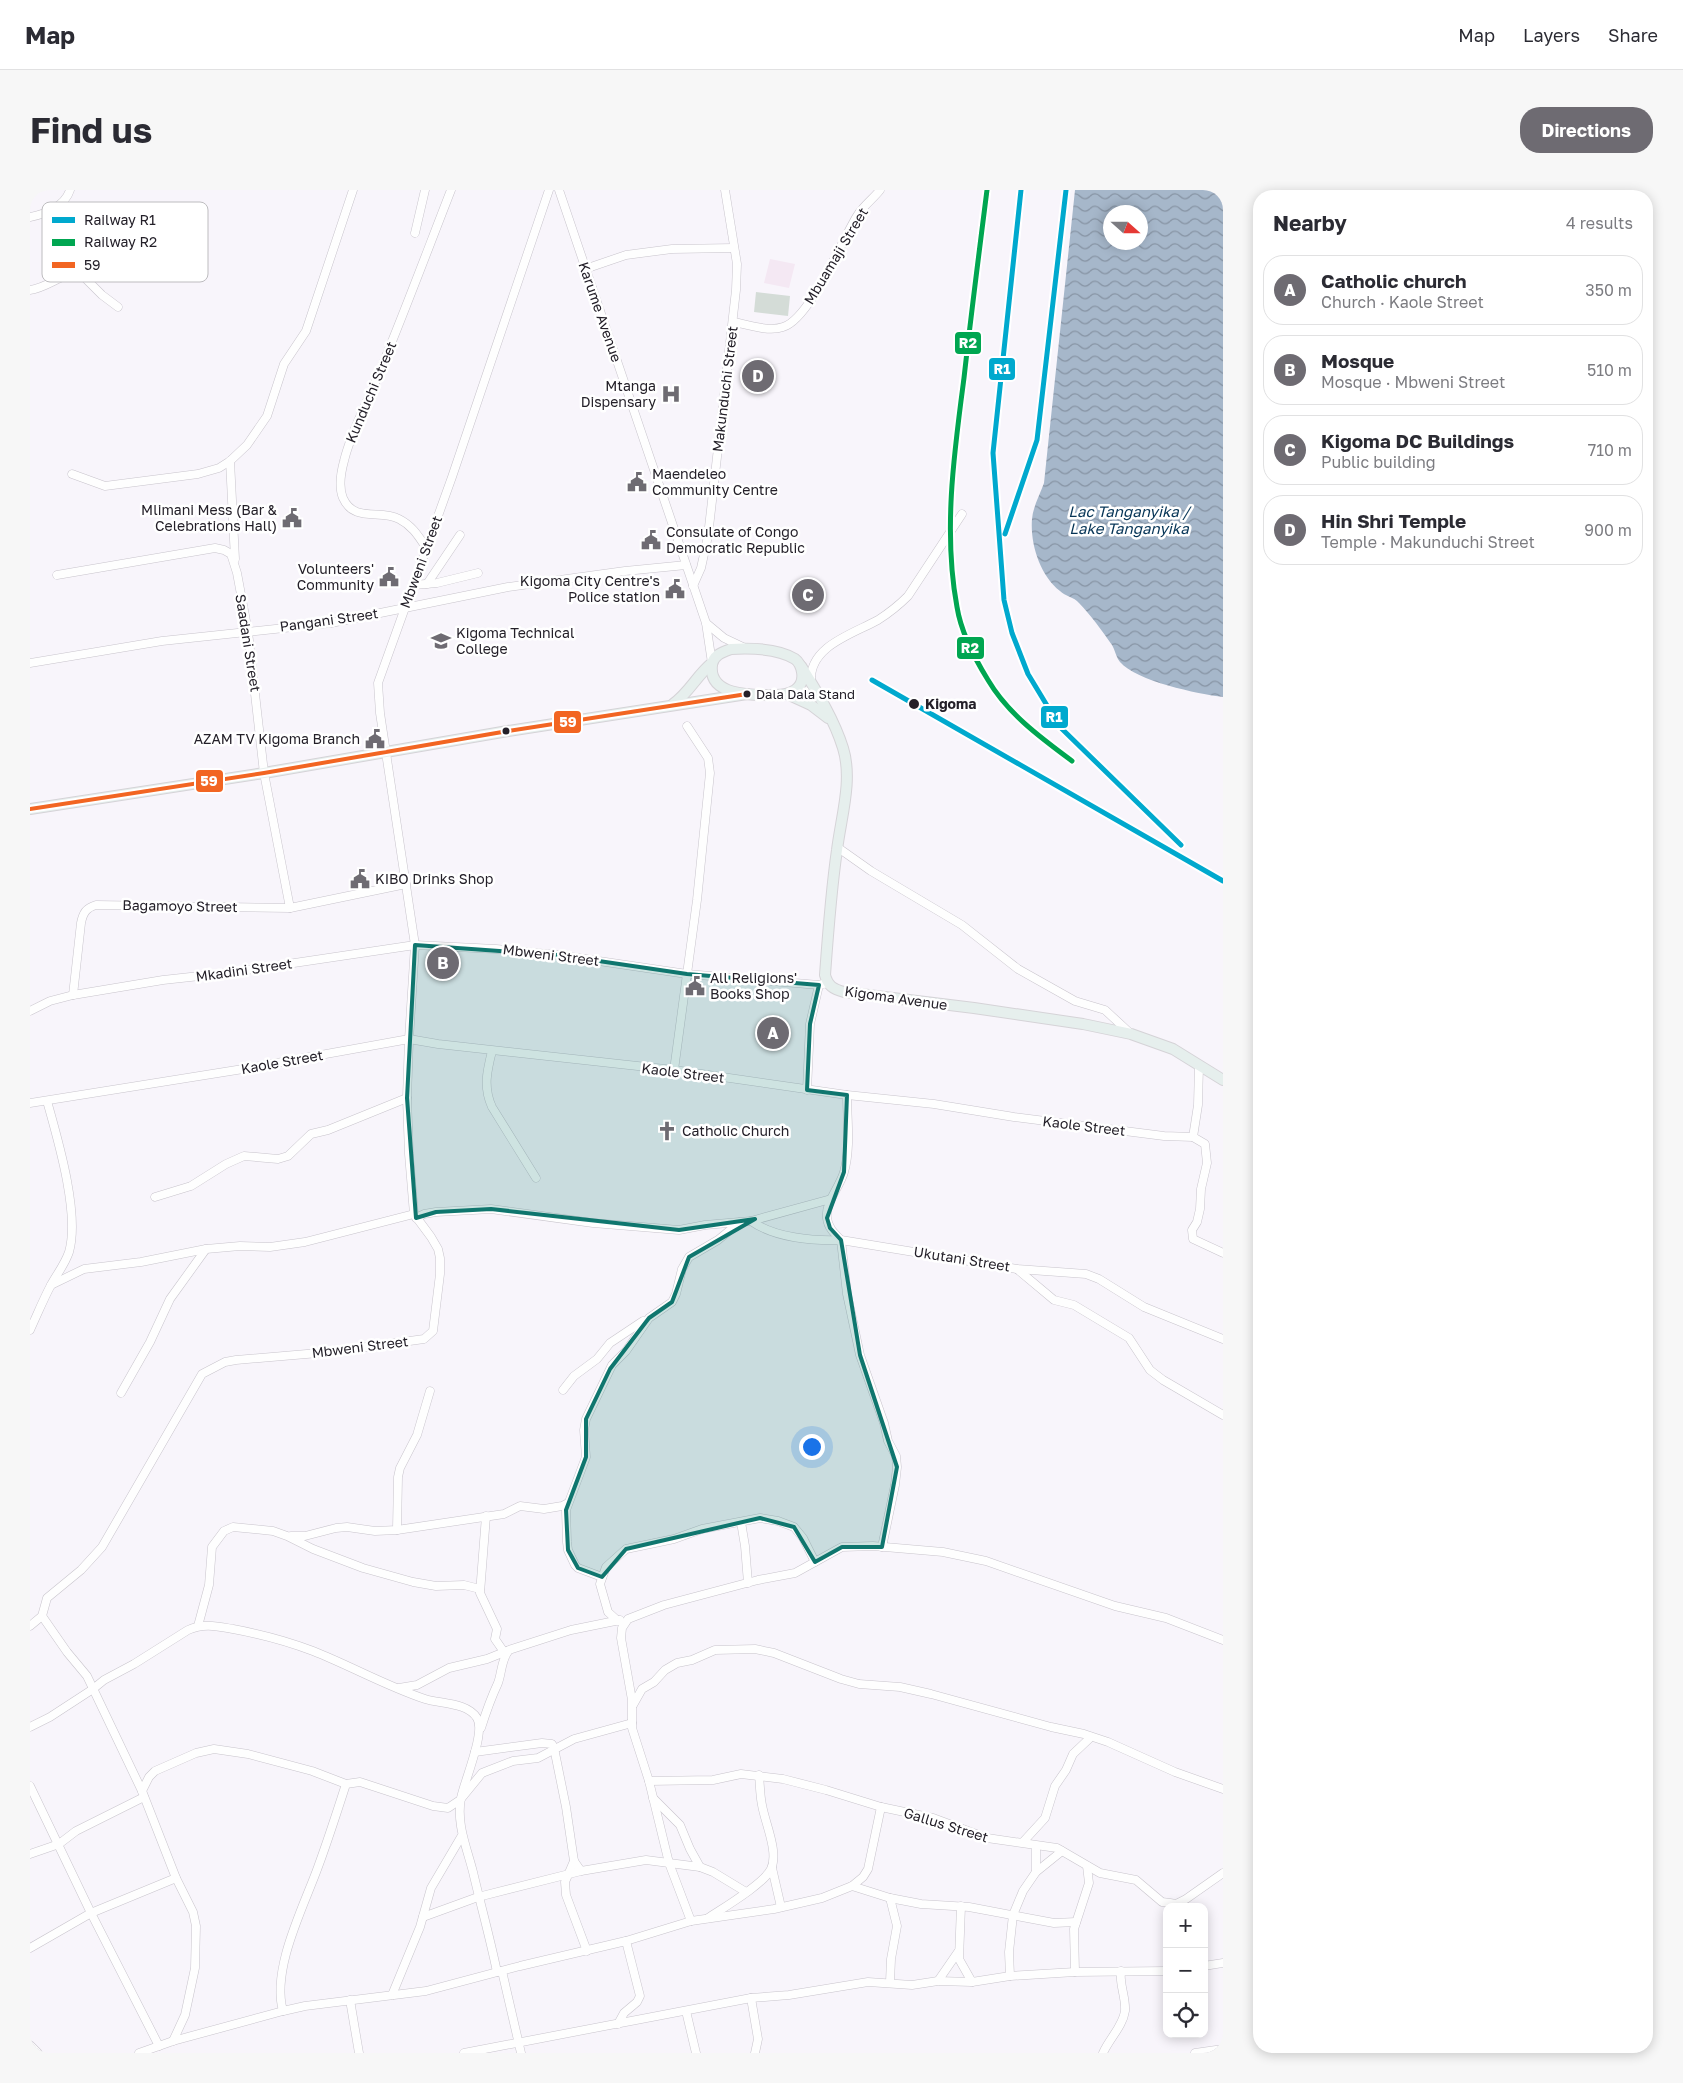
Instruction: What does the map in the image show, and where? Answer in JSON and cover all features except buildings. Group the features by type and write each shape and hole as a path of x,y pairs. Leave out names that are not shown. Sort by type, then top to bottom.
{"main road":[{"path":"30,808 264,773 672,705 747,694 786,694 794,691 801,684 803,678 801,666 797,660 788,656 748,649 725,651 718,654 712,664 704,670 688,691 672,705"},
{"path":"712,664 713,676 717,684 727,690 747,694"},
{"name":"Kigoma Avenue","path":"801,666 831,720 843,749 846,768 846,792 828,916 823,984 844,992 1000,1012 1131,1034 1173,1049 1223,1080"},
{"path":"786,694 811,705 831,720"}],"street":[{"path":"63,202 68,197 70,190"},
{"path":"72,474 105,486 198,474 219,468 247,446 263,423 284,364 306,331 353,190"},
{"path":"415,233 425,190"},
{"name":"Kunduchi Street","path":"427,549 414,529 399,519 389,516 362,514 350,508 342,497 340,484 343,461 352,434 386,358 451,190"},
{"name":"Mbweni Street","path":"30,1626 42,1616 47,1598 81,1570 102,1546 125,1509 149,1462 195,1384 205,1372 226,1362 236,1360 330,1352 424,1339 433,1331 440,1274 440,1258 438,1249 431,1237 415,1216 410,1171 407,1098 415,944 378,697 378,683 427,549 549,190"},
{"name":"Karume Avenue","path":"559,190 706,623 712,664"},
{"name":"Makunduchi Street","path":"693,586 701,568 708,536 734,322 737,264 725,190"},
{"name":"Mbuamaji Street","path":"734,322 772,329 782,328 791,324 799,316 830,268 858,215 880,190"},
{"path":"585,269 626,255 672,249 734,248"},
{"path":"30,290 54,282"},
{"path":"89,282 118,307"},
{"path":"230,461 236,573"},
{"path":"811,683 812,667 822,652 878,619 908,596 962,514"},
{"path":"427,584 460,535"},
{"name":"Saadani Street","path":"57,575 215,548 231,554 248,632 264,773 290,908"},
{"name":"Pangani Street","path":"30,663 162,641 331,623 508,587 686,564"},
{"path":"414,584 450,581 478,573"},
{"path":"706,623 724,638 748,649"},
{"path":"674,1070 698,891 710,773 708,758 687,726"},
{"path":"837,847 871,871 962,925 1018,969 1075,1001 1106,1010 1131,1034"},
{"name":"Bagamoyo Street","path":"73,995 81,923 83,914 88,907 96,905 290,908 406,884"},
{"name":"Mbweni Street","path":"415,944 558,954 687,974 823,984"},
{"name":"Mkadini Street","path":"73,995 415,944"},
{"path":"806,1090 810,1024 823,984"},
{"path":"30,1010 50,1001 73,995"},
{"name":"Kaole Street","path":"30,1103 48,1102 409,1039 492,1051 674,1070 806,1090 934,1104 1014,1117 1164,1136 1193,1137"},
{"path":"492,1051 485,1085 487,1096 536,1178"},
{"path":"1199,1066 1198,1105 1193,1137 1205,1144 1207,1163 1200,1189 1200,1209 1191,1235 1193,1239 1223,1253"},
{"path":"847,1095 844,1172 831,1199 827,1218 830,1228 842,1240 847,1294 858,1349 884,1423 888,1441 896,1456 895,1485 882,1547"},
{"path":"155,1197 191,1186 226,1164 244,1156 278,1159 288,1156 311,1134 328,1130 407,1098"},
{"path":"30,1330 69,1252 73,1230 70,1201 57,1135 48,1102"},
{"path":"51,1286 84,1269 141,1262 206,1249 240,1246 270,1247 305,1242 436,1212 491,1209 593,1223 679,1230 705,1225 751,1221 831,1199"},
{"name":"Ukutani Street","path":"751,1221 768,1230 793,1236 825,1241 842,1240 1017,1268 1086,1274 1099,1279 1144,1307 1223,1339"},
{"path":"563,1390 574,1376 597,1359 614,1339 672,1302 676,1294 682,1269 689,1257 718,1240 740,1222"},
{"path":"121,1393 150,1342 170,1299 206,1249"},
{"path":"1017,1268 1054,1300 1074,1305 1129,1338 1150,1370 1163,1380 1223,1414"},
{"path":"602,1577 578,1568 572,1560 567,1542 565,1517 568,1503 586,1457 584,1430 586,1418 610,1369 626,1351 649,1318"},
{"path":"397,1530 398,1476 400,1468 417,1435 430,1391"},
{"path":"287,1536 305,1536 347,1527 397,1530 504,1514 520,1506 544,1509 568,1503"},
{"path":"486,1516 480,1588 487,1610 497,1629 495,1639 507,1651"},
{"path":"618,1621 608,1612 600,1584 606,1567 626,1549 674,1539 702,1529 760,1518 778,1521 794,1527 804,1538 815,1562"},
{"path":"740,1522 745,1546 748,1583"},
{"path":"198,1626 209,1585 212,1562 211,1551 224,1531 233,1527 273,1531 313,1549 397,1578 425,1584 464,1585 480,1588"},
{"path":"398,1688 417,1685 449,1668 487,1659 571,1630 628,1619 664,1605 795,1573 842,1547 882,1547 943,1552 986,1561 1115,1606 1166,1618 1223,1640"},
{"path":"42,1616 67,1652 82,1668 93,1689 143,1794 176,1878 193,1912 197,1942 189,2001 173,2041"},
{"path":"628,1619 622,1628 621,1638 633,1705 632,1723 649,1781 669,1863 692,1920"},
{"path":"30,1727 50,1717 104,1680 198,1626 208,1625 255,1633 302,1647 425,1699 446,1703 466,1710 477,1718 479,1724 475,1752 460,1800 461,1837 489,1929 521,2053"},
{"path":"633,1705 642,1689 654,1682 665,1670 678,1663 692,1660 716,1650 755,1649 774,1653 859,1684 900,1687 931,1694 1108,1742 1175,1772 1223,1789"},
{"path":"478,1734 490,1698 498,1683 507,1651"},
{"path":"30,1854 59,1844 76,1831 143,1794 149,1777 155,1771 196,1753 214,1749 248,1754 312,1771 346,1784 360,1782 441,1808 453,1806 482,1773 513,1761 538,1758 574,1739 632,1723"},
{"path":"1023,1842 1045,1818 1055,1786 1066,1770 1073,1754 1091,1737"},
{"path":"475,1752 542,1743 552,1744 566,1807 574,1861 581,1871"},
{"name":"Gallus Street","path":"649,1781 713,1780 741,1774 759,1775 826,1790 881,1807 933,1818 987,1838 1057,1848 1087,1866 1113,1877 1136,1880 1162,1902 1176,1904 1223,1873"},
{"path":"706,1919 746,1892 768,1874 772,1868 774,1860 762,1805 759,1775"},
{"path":"284,2010 281,2003 284,1962 292,1934 318,1868 346,1784"},
{"path":"30,1786 91,1913 159,2046"},
{"path":"653,1798 680,1825 690,1849 700,1866"},
{"path":"139,2053 173,2041 284,2010 426,1991 500,1971 626,1942 692,1920 781,1907 822,1898 852,1886 868,1869 881,1807"},
{"path":"392,1995 423,1917 435,1878 444,1867 461,1837"},
{"path":"1036,1846 1036,1872"},
{"path":"1010,1976 1009,1952 1013,1915 1023,1891 1036,1872 1062,1851"},
{"path":"423,1917 478,1897 581,1871 646,1860 700,1866 746,1892"},
{"path":"574,1861 565,1882 566,1895 587,1951"},
{"path":"1075,1972 1074,1935 1076,1922 1089,1883 1087,1866"},
{"path":"772,1868 781,1907"},
{"path":"30,1948 91,1913 176,1878"},
{"path":"852,1886 890,1898 921,1904 961,1906 1054,1924 1076,1922"},
{"path":"890,1898 897,1926 891,1959 890,1982"},
{"path":"961,1906 959,1959 972,1982"},
{"path":"618,2024 624,2013 637,2002 640,1996 626,1942"},
{"path":"938,1981 958,1952"},
{"path":"1208,1965 1223,1963"},
{"path":"1103,2053 1120,2024 1125,2010 1120,1980 1121,1971"},
{"path":"464,2053 751,1998 789,1995 868,1982 912,1985 938,1981 972,1982 1010,1976 1075,1972 1163,1972"},
{"path":"751,1998 758,2039 754,2053"},
{"path":"350,2000 359,2053"},
{"path":"686,2011 696,2053"},
{"path":"30,2045 38,2053"},
{"path":"1195,2053 1223,2049"}],"highlighted area":[{"path":"415,945 558,955 687,974 819,985 810,1024 807,1090 847,1095 844,1172 827,1218 830,1228 841,1240 860,1355 897,1467 882,1547 842,1547 815,1562 794,1527 760,1518 626,1549 602,1577 578,1568 568,1550 566,1510 586,1457 586,1419 610,1369 649,1318 672,1302 689,1257 755,1219 679,1230 491,1209 436,1212 416,1218 407,1098"}],"shaded area":[{"path":"770,259 795,264 789,288 764,283"},
{"path":"756,292 790,296 788,316 754,312"}],"water":[{"name":"Lac Tanganyika / Lake Tanganyika","path":"1075,190 1223,190 1223,697 1168,686 1153,681 1128,669 1120,662 1112,645 1083,607 1077,601 1062,593 1047,577 1038,558 1033,539 1032,519 1044,483"}],"rail line":[{"name":"R2","path":"987,190 954,464 950,521 953,579 957,607 969,645 996,692 1026,725 1072,761"},
{"name":"R1","path":"1021,190 993,453 1004,600 1012,633 1028,674 1060,727 1181,845"},
{"name":"R1","path":"1005,534 1037,440 1066,190"},
{"name":"R1","path":"872,680 1223,881"}],"transit line":[{"name":"59","path":"30,809 264,773 508,731 747,694"}],"place":[{"name":"Hin Shri Temple","path":"758,376"},
{"name":"Mtanga Dispensary","path":"671,394"},
{"name":"Maendeleo Community Centre","path":"637,482"},
{"name":"Mlimani Mess (Bar & Celebrations Hall)","path":"292,518"},
{"name":"Consulate of Congo Democratic Republic","path":"651,540"},
{"name":"Volunteers' Community","path":"389,577"},
{"name":"Kigoma City Centre's Police station","path":"675,589"},
{"name":"Kigoma DC Buildings","path":"808,595"},
{"name":"Kigoma Technical College","path":"441,641"},
{"name":"Dala Dala Stand","path":"747,694"},
{"name":"Kigoma","path":"914,704"},
{"name":"AZAM TV Kigoma Branch","path":"375,739"},
{"name":"KIBO Drinks Shop","path":"360,879"},
{"name":"Mosque","path":"443,963"},
{"name":"All Religions' Books Shop","path":"695,986"},
{"name":"Catholic church","path":"773,1033"},
{"name":"Catholic Church","path":"667,1131"}]}
